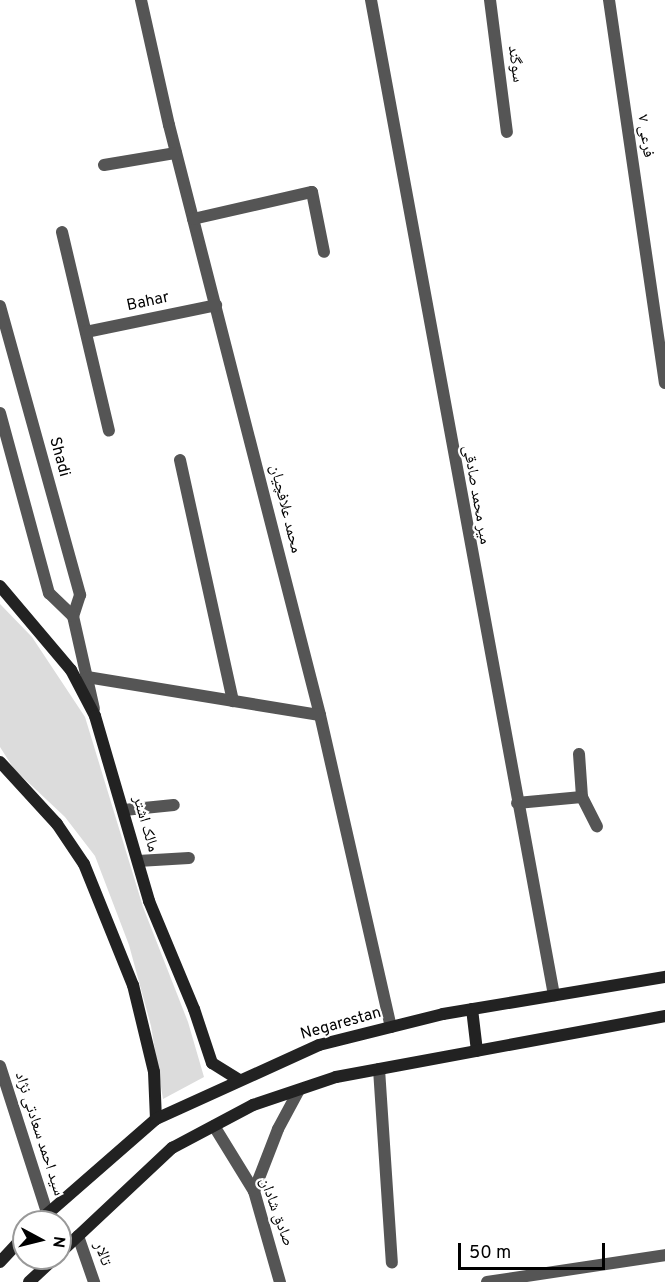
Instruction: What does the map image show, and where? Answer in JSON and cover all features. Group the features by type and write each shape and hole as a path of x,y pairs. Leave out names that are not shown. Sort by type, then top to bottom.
{"main road":[{"name":"مالک اشتر","path":"0,586 71,670 95,716 149,902 194,1009 212,1063 238,1079"},
{"path":"0,762 57,824 84,864 133,985 153,1072 156,1119"},
{"name":"Negarestan","path":"49,1210 156,1119 238,1079 319,1045 472,1009 665,977"},
{"path":"472,1009 477,1051"},
{"path":"72,1242 172,1148 253,1105 299,1090 379,1070 665,1016"},
{"path":"0,1262 12,1249"},
{"path":"29,1282 42,1270"}],"street":[{"name":"محمد علافچیان","path":"141,0 176,153 320,715 391,1027"},
{"name":"میر محمد صادقی","path":"371,0 554,995"},
{"name":"سوگند","path":"490,0 507,132"},
{"name":"فرعی ۷","path":"609,0 665,383"},
{"path":"104,165 176,153"},
{"path":"193,219 312,192 324,252"},
{"path":"62,232 109,431"},
{"name":"Bahar","path":"86,332 216,305"},
{"name":"Shadi","path":"0,306 80,595 74,616 95,716"},
{"path":"0,413 49,593 74,616"},
{"path":"180,460 233,701"},
{"path":"87,677 320,715"},
{"path":"579,754 582,797 597,826"},
{"path":"518,803 582,797"},
{"path":"123,810 174,805"},
{"path":"138,861 189,858"},
{"name":"سید احمد سعادتی نژاد","path":"0,1066 46,1210"},
{"path":"379,1070 392,1263"},
{"path":"254,1191 278,1129 299,1090"},
{"name":"صادق شادان","path":"214,1126 254,1191 280,1282"},
{"name":"تالار","path":"78,1236 94,1282"},
{"path":"487,1282 665,1256"}],"shaded area":[{"path":"0,604 32,637 85,717 143,907 188,1022 204,1077 163,1099 151,1026 129,945 95,856 65,817 14,769 0,747"}]}
